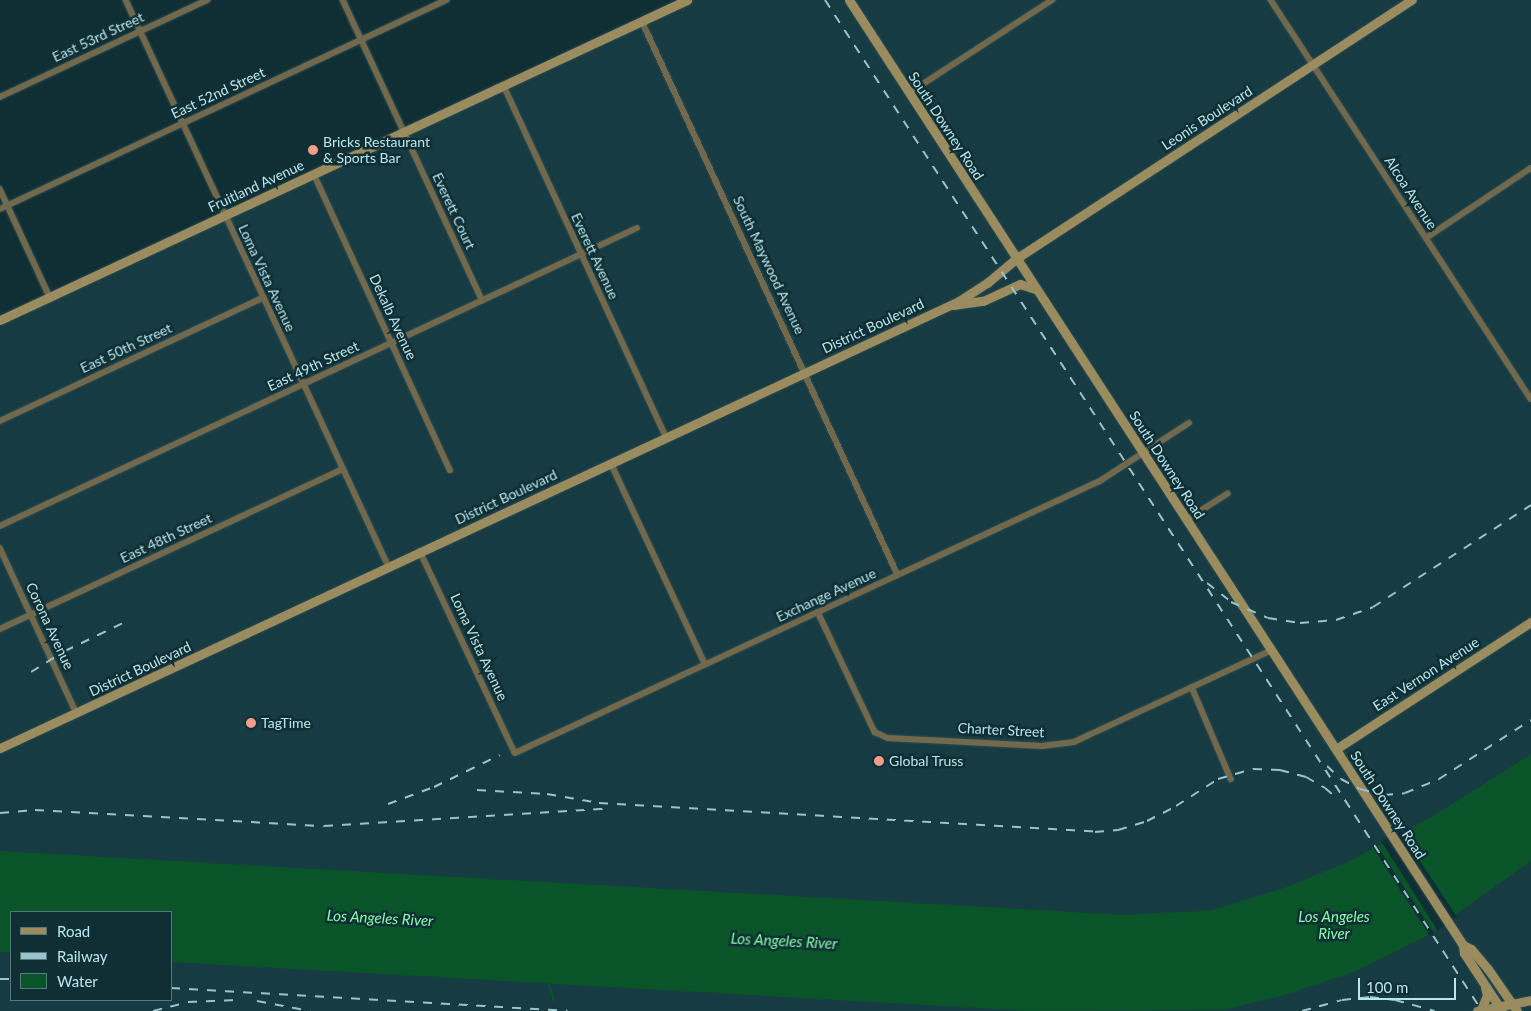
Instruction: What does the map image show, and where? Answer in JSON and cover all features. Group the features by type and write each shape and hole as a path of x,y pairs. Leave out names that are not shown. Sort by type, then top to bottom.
{"main road":[{"name":"Fruitland Avenue","path":"0,320 688,0"},
{"name":"South Downey Road","path":"848,0 1270,651 1336,749 1375,813 1463,945 1464,953 1501,1009"},
{"name":"Leonis Boulevard","path":"1017,258 1412,0"},
{"name":"District Boulevard","path":"0,748 77,714 388,566 950,305 987,284 1017,258"},
{"path":"950,305 983,301 1020,284 1036,289"},
{"name":"East Vernon Avenue","path":"1336,749 1531,622"},
{"name":"South Downey Road","path":"1463,945 1471,949 1488,968 1515,1008"},
{"path":"1479,1011 1487,995 1484,983"},
{"path":"1479,1011 1515,1008 1531,1000"}],"street":[{"name":"Loma Vista Avenue","path":"126,0 224,216 388,566"},
{"name":"East 53rd Street","path":"0,97 207,0"},
{"path":"343,0 404,132"},
{"name":"East 52nd Street","path":"0,209 447,0"},
{"path":"909,94 1052,0"},
{"name":"Alcoa Avenue","path":"1271,0 1426,238 1528,390 1531,399"},
{"name":"South Maywood Avenue","path":"642,21 898,575"},
{"name":"Everett Avenue","path":"504,86 666,437"},
{"name":"Everett Court","path":"404,132 482,300"},
{"path":"1426,238 1531,168"},
{"name":"Dekalb Avenue","path":"314,174 450,470"},
{"path":"0,189 50,297"},
{"name":"East 49th Street","path":"0,526 637,228"},
{"name":"East 50th Street","path":"0,421 263,298"},
{"name":"Exchange Avenue","path":"515,753 1100,481 1189,423"},
{"path":"611,463 705,664"},
{"name":"East 48th Street","path":"0,629 343,469"},
{"path":"1186,520 1227,494"},
{"name":"Corona Avenue","path":"0,548 77,714"},
{"name":"Loma Vista Avenue","path":"420,552 515,753"},
{"name":"Charter Street","path":"818,612 868,719 875,732 885,738 1042,746 1074,742 1270,651"},
{"path":"1192,687 1231,779"}],"shaded area":[{"path":"686,0 1531,0 1531,1011 0,1011 0,319"}],"water":[{"name":"Los Angeles River","path":"1531,754 1531,861 1423,938 1354,972 1282,996 1223,1010 1030,1011 172,962 172,911 10,911 10,952 0,952 0,851 1126,915 1212,910 1287,887 1350,861 1435,815"}],"pier":[{"path":"1400,831 1457,917 1438,931 1381,841"},
{"path":"1376,844 1434,933 1430,936 1372,846"}],"waterway":[{"path":"548,982 554,1001"}],"railway":[{"path":"825,0 1482,1011"},
{"path":"1207,583 1231,602 1268,618 1300,623 1336,620 1373,607 1531,505"},
{"path":"31,672 65,651 129,620"},
{"path":"1327,766 1341,779 1360,789 1384,795 1405,793 1439,779 1531,720"},
{"path":"388,804 434,787 500,755"},
{"path":"477,790 547,794 599,803 1095,832 1118,830 1147,821 1176,806 1218,779 1253,769 1280,770 1306,777 1325,788 1339,800"},
{"path":"0,813 35,810 324,826 604,809"},
{"path":"0,979 10,979"},
{"path":"172,988 567,1011"},
{"path":"1302,1011 1342,1000 1370,997 1395,1000 1435,1011"},
{"path":"153,1011 188,1002 237,1000"},
{"path":"257,1001 310,1011"}],"place":[{"name":"Bricks Restaurant & Sports Bar","path":"313,150"},
{"name":"TagTime","path":"251,723"},
{"name":"Global Truss","path":"879,761"}]}
